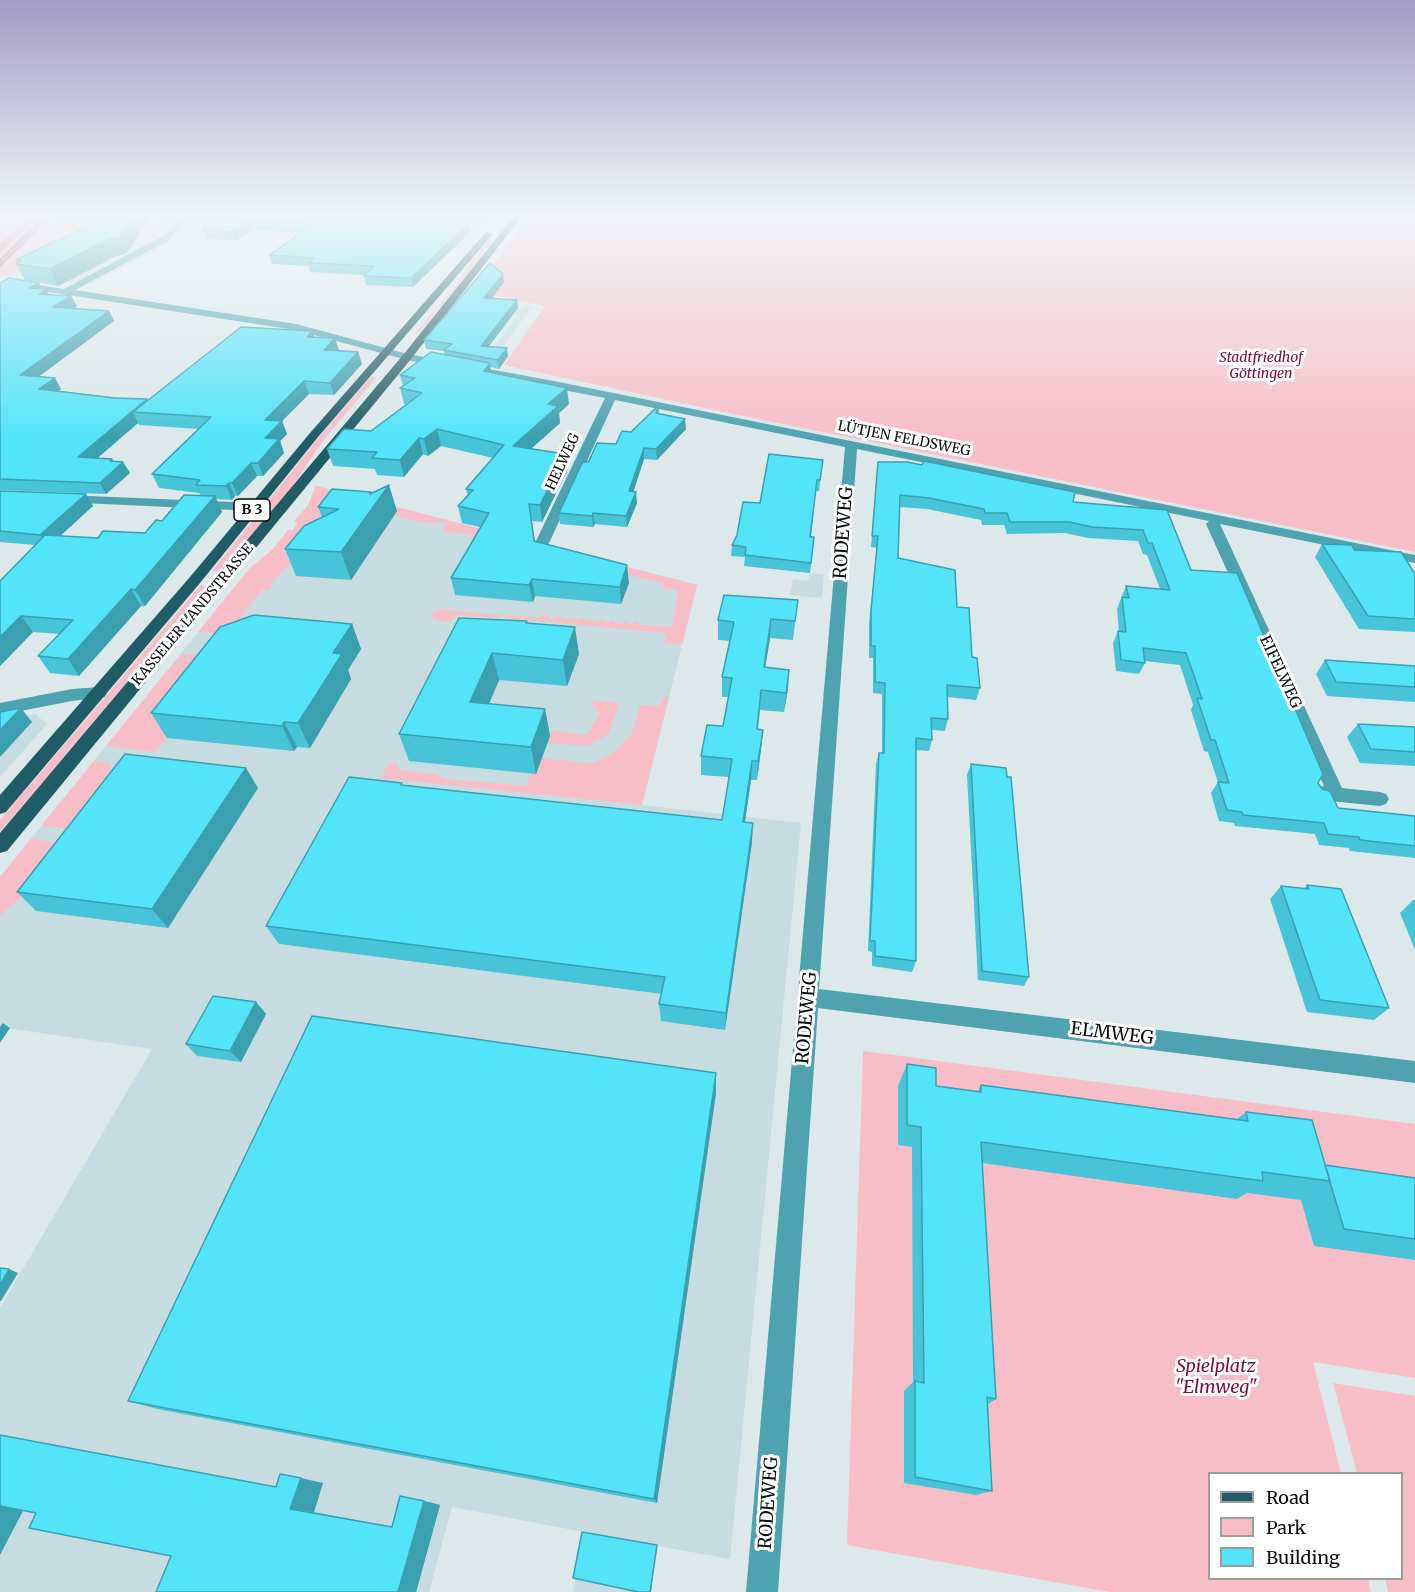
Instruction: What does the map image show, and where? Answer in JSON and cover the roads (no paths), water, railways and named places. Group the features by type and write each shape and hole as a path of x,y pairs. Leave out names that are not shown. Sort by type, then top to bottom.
{"main road":[{"name":"KASSELER LANDSTRASSE","path":"0,807 99,693 314,435 441,289"},
{"name":"KASSELER LANDSTRASSE","path":"0,846 407,357 460,289"}],"street":[{"name":"LÜTJEN FELDSWEG","path":"56,289 296,327 407,357 851,444 1415,559"},
{"name":"HELWEG","path":"543,541 611,396"},
{"name":"RODEWEG","path":"762,1592 851,444"},
{"path":"48,498 255,507"},
{"name":"EIFELWEG","path":"1218,518 1214,524 1328,793 1380,799"},
{"path":"0,709 72,695 99,693"},
{"name":"ELMWEG","path":"809,997 1415,1072"}],"park label":[{"name":"Stadtfriedhof Göttingen","path":"1261,366"},
{"name":"Spielplatz \"Elmweg\"","path":"1216,1377"}]}
